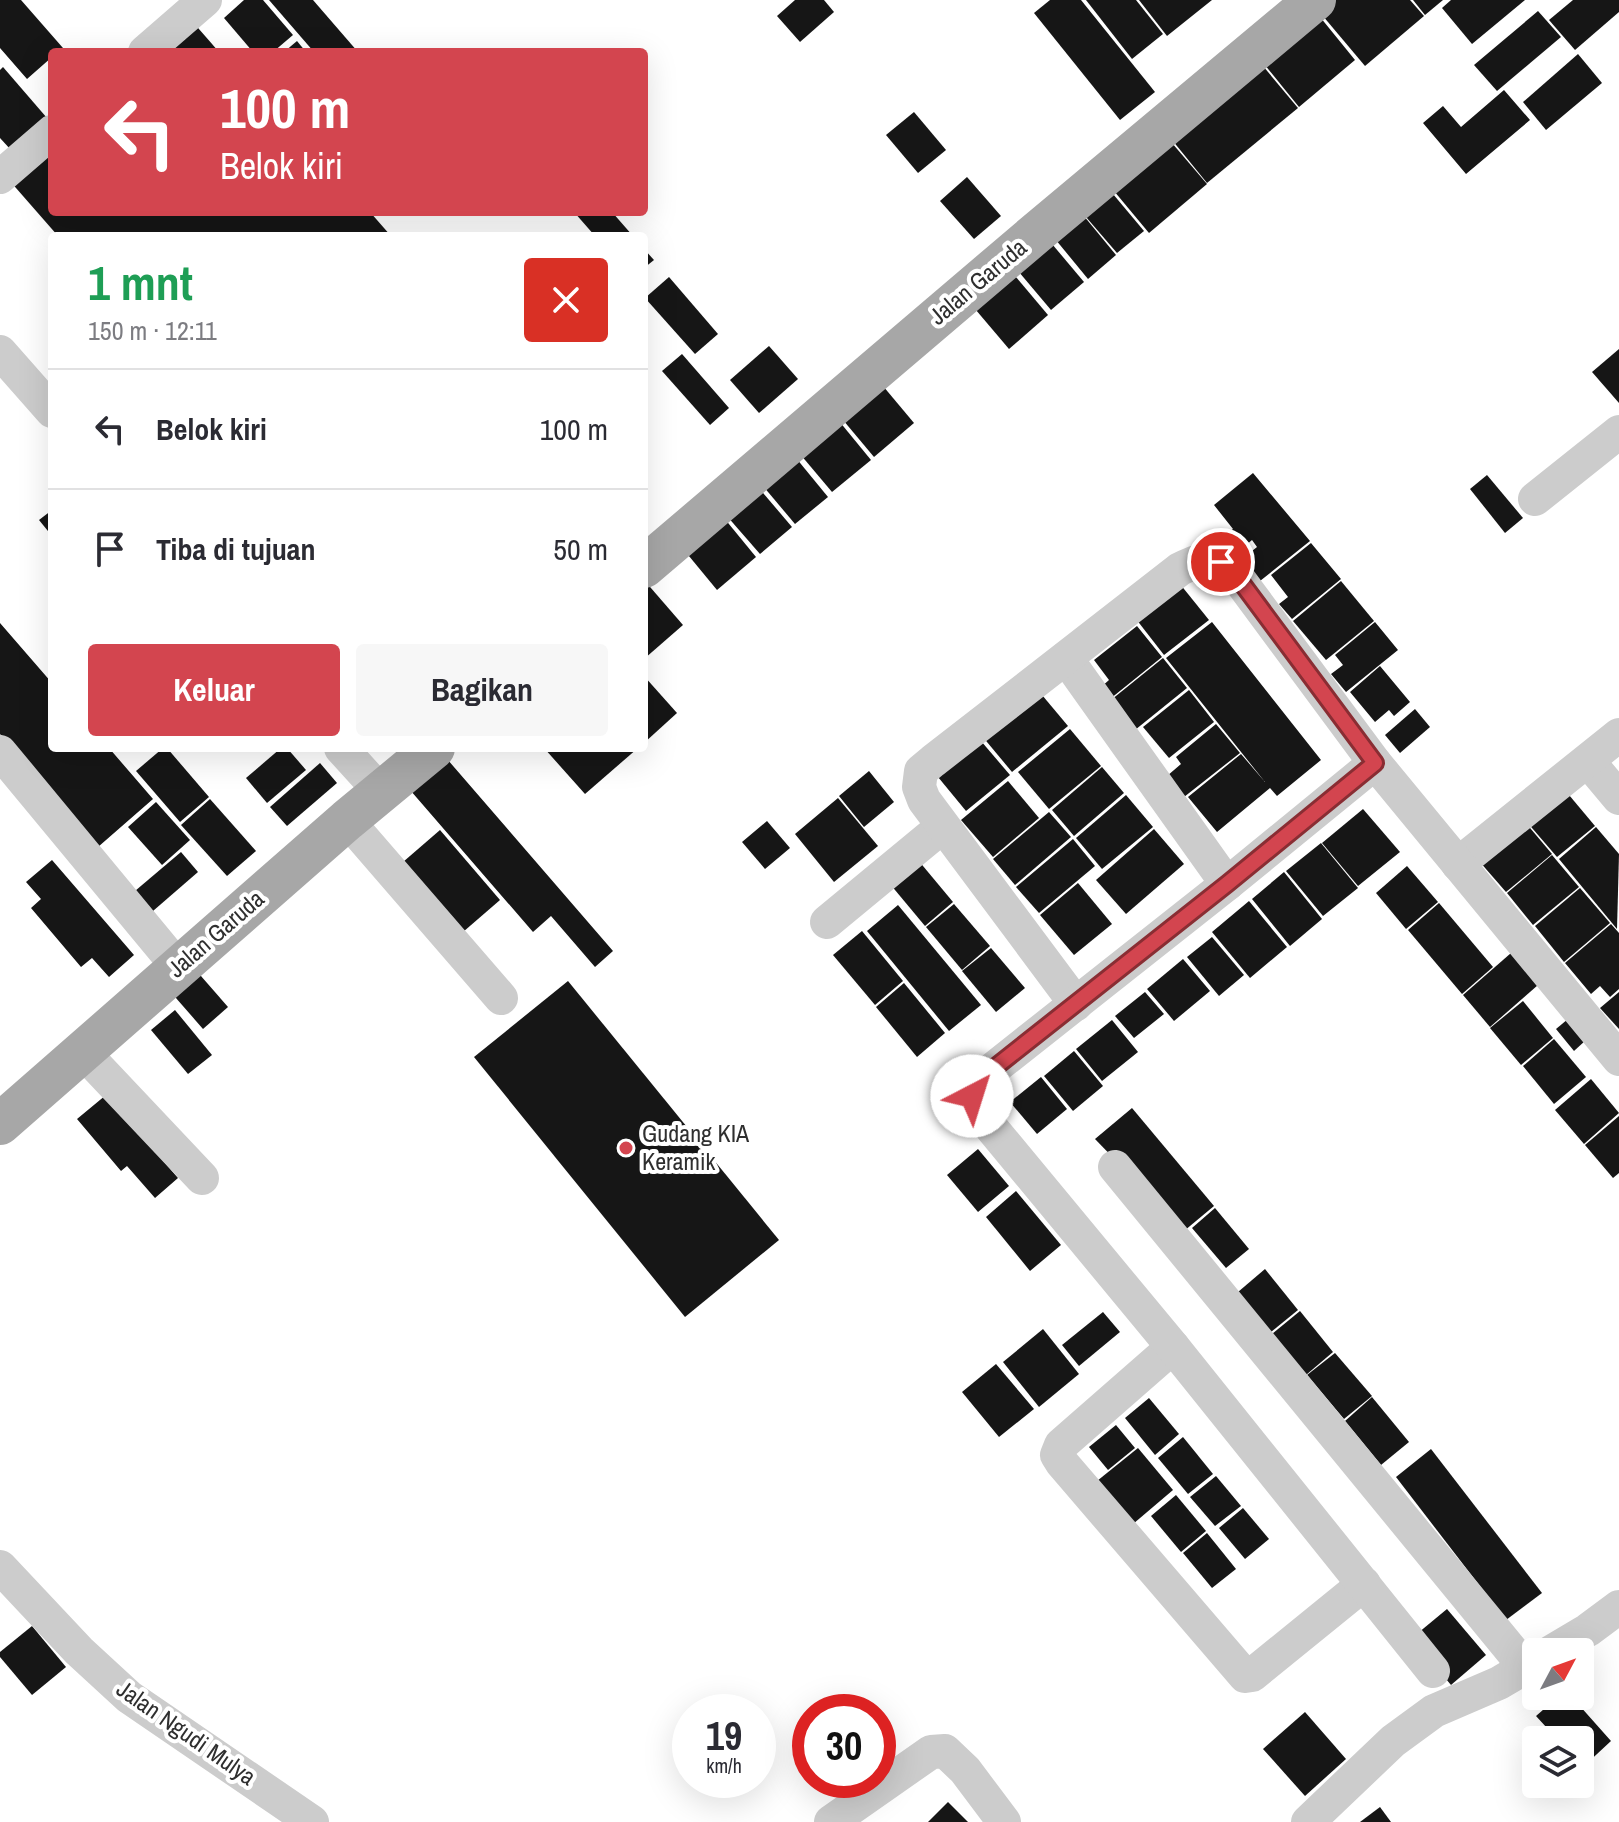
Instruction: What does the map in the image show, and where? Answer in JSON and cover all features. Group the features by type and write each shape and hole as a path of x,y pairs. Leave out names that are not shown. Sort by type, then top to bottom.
{"main road":[{"name":"Jalan Garuda","path":"648,563 1315,0"},
{"name":"Jalan Garuda","path":"0,1124 380,791 429,752"}],"street":[{"path":"150,48 205,0"},
{"path":"0,177 48,135"},
{"path":"0,352 48,406"},
{"path":"1535,499 1619,432"},
{"path":"1076,1004 924,800 919,787 921,771 1180,569 1200,559 1221,562 1238,578 1375,763 1619,1059"},
{"path":"1066,658 1227,884"},
{"path":"1458,864 1619,735"},
{"path":"0,752 178,967"},
{"path":"345,752 380,791"},
{"path":"1588,761 1619,798"},
{"path":"1375,763 979,1080 972,1096 980,1114 1173,1347 1433,1671"},
{"path":"347,820 501,998"},
{"path":"827,922 942,827"},
{"path":"83,1052 202,1178"},
{"path":"1115,1167 1522,1642"},
{"path":"1173,1347 1061,1445 1057,1455 1062,1463 1245,1676 1252,1675 1364,1584"},
{"name":"Jalan Ngudi Mulya","path":"0,1567 79,1651 129,1697 312,1822"},
{"path":"1574,1638 1619,1607"},
{"path":"1308,1822 1393,1741 1434,1711 1477,1693 1522,1668"},
{"path":"831,1822 931,1752 945,1751 965,1770 1004,1822"}],"building":[{"path":"0,0 21,0 63,48 48,48 48,61 27,79 0,48"},
{"path":"244,0 263,0 293,35 278,48 250,48 224,18"},
{"path":"269,0 313,0 355,48 311,48"},
{"path":"795,0 824,0 834,12 800,42 777,16"},
{"path":"1050,0 1081,0 1155,92 1120,120 1034,13"},
{"path":"1086,0 1136,0 1163,34 1132,59"},
{"path":"1139,0 1212,0 1167,36"},
{"path":"1327,0 1410,0 1424,16 1365,66 1317,9"},
{"path":"1413,0 1443,0 1425,15"},
{"path":"1451,0 1525,0 1472,44 1442,8"},
{"path":"1573,0 1619,0 1619,12 1575,50 1549,20"},
{"path":"1538,11 1561,37 1497,91 1474,65"},
{"path":"1316,12 1355,60 1299,107 1260,59"},
{"path":"192,21 216,48 161,48"},
{"path":"297,41 303,48 289,48"},
{"path":"1578,54 1602,83 1546,130 1523,102"},
{"path":"1258,60 1298,108 1207,183 1168,135"},
{"path":"3,67 47,118 11,150 0,138 0,70"},
{"path":"1504,90 1530,120 1466,174 1423,123 1443,106 1461,127"},
{"path":"914,112 946,150 918,173 886,135"},
{"path":"1166,136 1207,184 1149,233 1109,185"},
{"path":"48,146 48,216 374,216 388,232 54,232 9,180"},
{"path":"967,177 1001,216 974,239 940,201"},
{"path":"1113,194 1144,231 1117,253 1086,217"},
{"path":"1079,210 1116,255 1088,279 1051,234"},
{"path":"578,216 616,216 630,232 592,232"},
{"path":"1047,238 1084,282 1051,310 1014,266"},
{"path":"1010,270 1048,315 1009,349 970,303"},
{"path":"669,277 718,334 695,354 648,301 648,295"},
{"path":"769,346 798,379 759,413 730,380"},
{"path":"1619,349 1619,403 1592,372"},
{"path":"682,354 729,408 710,425 662,371"},
{"path":"883,386 914,423 874,457 843,420"},
{"path":"839,421 871,460 832,492 800,454"},
{"path":"796,458 828,497 795,524 763,486"},
{"path":"1253,473 1310,541 1260,581 1242,559 1257,547 1252,540 1239,551 1226,535 1233,529 1214,505"},
{"path":"1487,475 1523,518 1505,533 1470,489"},
{"path":"758,487 792,527 760,554 726,515"},
{"path":"48,513 48,531 39,520"},
{"path":"724,518 756,557 717,590 684,550"},
{"path":"1311,543 1341,579 1292,619 1279,604 1288,597 1271,575"},
{"path":"1341,581 1374,621 1326,660 1293,621"},
{"path":"1180,584 1209,620 1164,655 1136,619"},
{"path":"648,585 683,625 648,656"},
{"path":"1212,622 1321,760 1277,796 1270,788 1217,832 1188,797 1241,754 1265,782 1166,658"},
{"path":"1375,622 1398,650 1346,692 1331,674 1343,665 1335,655"},
{"path":"0,623 48,678 48,752 112,752 153,799 98,847 0,734"},
{"path":"1137,626 1162,657 1110,699 1100,688 1109,680 1094,660"},
{"path":"1163,658 1187,688 1135,730 1111,700"},
{"path":"1380,666 1410,702 1394,716 1389,710 1375,722 1350,692"},
{"path":"648,680 677,713 648,739"},
{"path":"1037,689 1068,726 1012,772 982,736"},
{"path":"1189,690 1214,722 1169,758 1143,727"},
{"path":"1415,709 1430,727 1400,753 1385,735"},
{"path":"1216,724 1240,753 1184,797 1167,776 1181,764 1176,757"},
{"path":"1070,729 1101,766 1049,809 1018,772"},
{"path":"981,741 1010,775 966,811 938,777"},
{"path":"158,752 170,752 209,797 180,822 136,771"},
{"path":"276,752 290,752 306,770 267,803 246,778"},
{"path":"441,752 613,951 595,967 551,916 533,932 404,783"},
{"path":"548,752 633,752 585,794"},
{"path":"320,763 337,783 287,826 270,807"},
{"path":"1102,767 1124,793 1074,836 1052,810"},
{"path":"869,771 894,802 864,827 839,796"},
{"path":"1008,781 1039,818 993,857 961,820"},
{"path":"1564,789 1595,826 1557,857 1526,821"},
{"path":"1126,795 1153,827 1102,869 1076,838"},
{"path":"838,798 878,846 834,882 795,834"},
{"path":"210,799 256,851 227,876 181,825"},
{"path":"156,802 190,840 162,865 128,827"},
{"path":"1363,809 1400,852 1358,886 1322,843"},
{"path":"1049,812 1071,837 1015,885 993,859"},
{"path":"767,821 790,848 765,869 742,842"},
{"path":"1525,822 1552,854 1506,892 1479,861"},
{"path":"1596,827 1619,854 1617,929 1559,859"},
{"path":"1154,829 1184,864 1126,914 1096,880"},
{"path":"440,830 500,900 463,932 403,862"},
{"path":"1073,839 1095,866 1039,913 1016,887"},
{"path":"1321,843 1358,888 1323,916 1286,871"},
{"path":"181,852 198,872 153,911 135,891"},
{"path":"1552,855 1579,887 1533,925 1507,893"},
{"path":"52,860 134,955 109,977 92,958 81,967 31,908 41,899 26,882"},
{"path":"918,860 953,902 925,926 890,884"},
{"path":"1407,866 1438,902 1406,929 1376,893"},
{"path":"1284,872 1322,919 1290,946 1252,899"},
{"path":"1078,883 1112,924 1074,955 1040,915"},
{"path":"1580,888 1610,923 1564,962 1535,926"},
{"path":"1249,901 1287,947 1250,978 1212,932"},
{"path":"1439,903 1493,967 1462,994 1408,930"},
{"path":"954,904 990,946 962,970 926,927"},
{"path":"898,905 981,1005 949,1031 867,931"},
{"path":"1611,924 1619,933 1619,989 1610,997 1600,986 1591,994 1565,963"},
{"path":"862,931 903,981 875,1005 833,955"},
{"path":"1212,937 1244,975 1219,996 1187,957"},
{"path":"991,948 1025,988 996,1012 962,971"},
{"path":"1511,953 1538,985 1490,1027 1463,995"},
{"path":"1183,959 1210,991 1174,1021 1147,989"},
{"path":"194,968 228,1007 203,1029 169,990"},
{"name":"Gudang KIA Keramik","path":"568,981 779,1240 685,1317 474,1057"},
{"path":"904,983 945,1033 917,1057 876,1007"},
{"path":"1145,992 1164,1014 1134,1038 1115,1016"},
{"path":"1619,992 1619,1029 1600,1008"},
{"path":"1523,1001 1553,1038 1521,1065 1490,1028"},
{"path":"175,1010 212,1055 188,1074 151,1030"},
{"path":"1568,1019 1586,1040 1574,1051 1556,1029"},
{"path":"1112,1020 1138,1052 1102,1081 1076,1049"},
{"path":"1554,1039 1586,1077 1554,1104 1523,1066"},
{"path":"1074,1051 1103,1086 1073,1111 1044,1076"},
{"path":"1041,1077 1067,1109 1037,1134 1010,1102"},
{"path":"1591,1079 1619,1113 1584,1144 1555,1110"},
{"path":"106,1095 178,1178 155,1198 127,1166 121,1171 77,1119"},
{"path":"1132,1108 1214,1206 1184,1231 1095,1139"},
{"path":"1619,1116 1619,1173 1613,1178 1585,1145"},
{"path":"978,1149 1009,1186 978,1212 947,1175"},
{"path":"1016,1191 1061,1245 1030,1271 986,1217"},
{"path":"1215,1208 1249,1249 1226,1268 1192,1228"},
{"path":"1265,1269 1298,1310 1271,1332 1238,1292"},
{"path":"1300,1311 1333,1352 1306,1375 1272,1334"},
{"path":"1103,1312 1120,1332 1079,1366 1062,1345"},
{"path":"1043,1329 1079,1374 1039,1407 1003,1362"},
{"path":"1335,1353 1372,1396 1344,1419 1307,1375"},
{"path":"996,1364 1034,1409 999,1437 962,1392"},
{"path":"1372,1397 1409,1442 1381,1465 1345,1421"},
{"path":"1149,1398 1179,1434 1155,1455 1125,1418"},
{"path":"1116,1425 1135,1448 1108,1470 1089,1447"},
{"path":"1183,1437 1213,1474 1188,1494 1158,1458"},
{"path":"1138,1448 1173,1490 1133,1524 1097,1481"},
{"path":"1431,1449 1542,1593 1506,1620 1396,1477"},
{"path":"1216,1476 1241,1506 1215,1526 1190,1497"},
{"path":"1176,1495 1206,1531 1181,1552 1151,1516"},
{"path":"1243,1508 1269,1539 1245,1559 1219,1528"},
{"path":"1207,1533 1236,1569 1212,1588 1183,1553"},
{"path":"1447,1609 1486,1655 1451,1685 1412,1638"},
{"path":"32,1626 66,1667 32,1695 0,1657 0,1652"},
{"path":"1543,1710 1583,1710 1611,1741 1594,1757 1594,1726 1545,1726 1536,1716"},
{"path":"1305,1712 1346,1759 1305,1796 1263,1749"},
{"path":"948,1802 968,1822 928,1822"},
{"path":"1380,1807 1391,1822 1360,1822"}],"place":[{"name":"Gudang KIA Keramik","path":"626,1148"}],"route":[{"path":"972,1096 979,1080 1375,763 1238,578 1221,562"}]}
